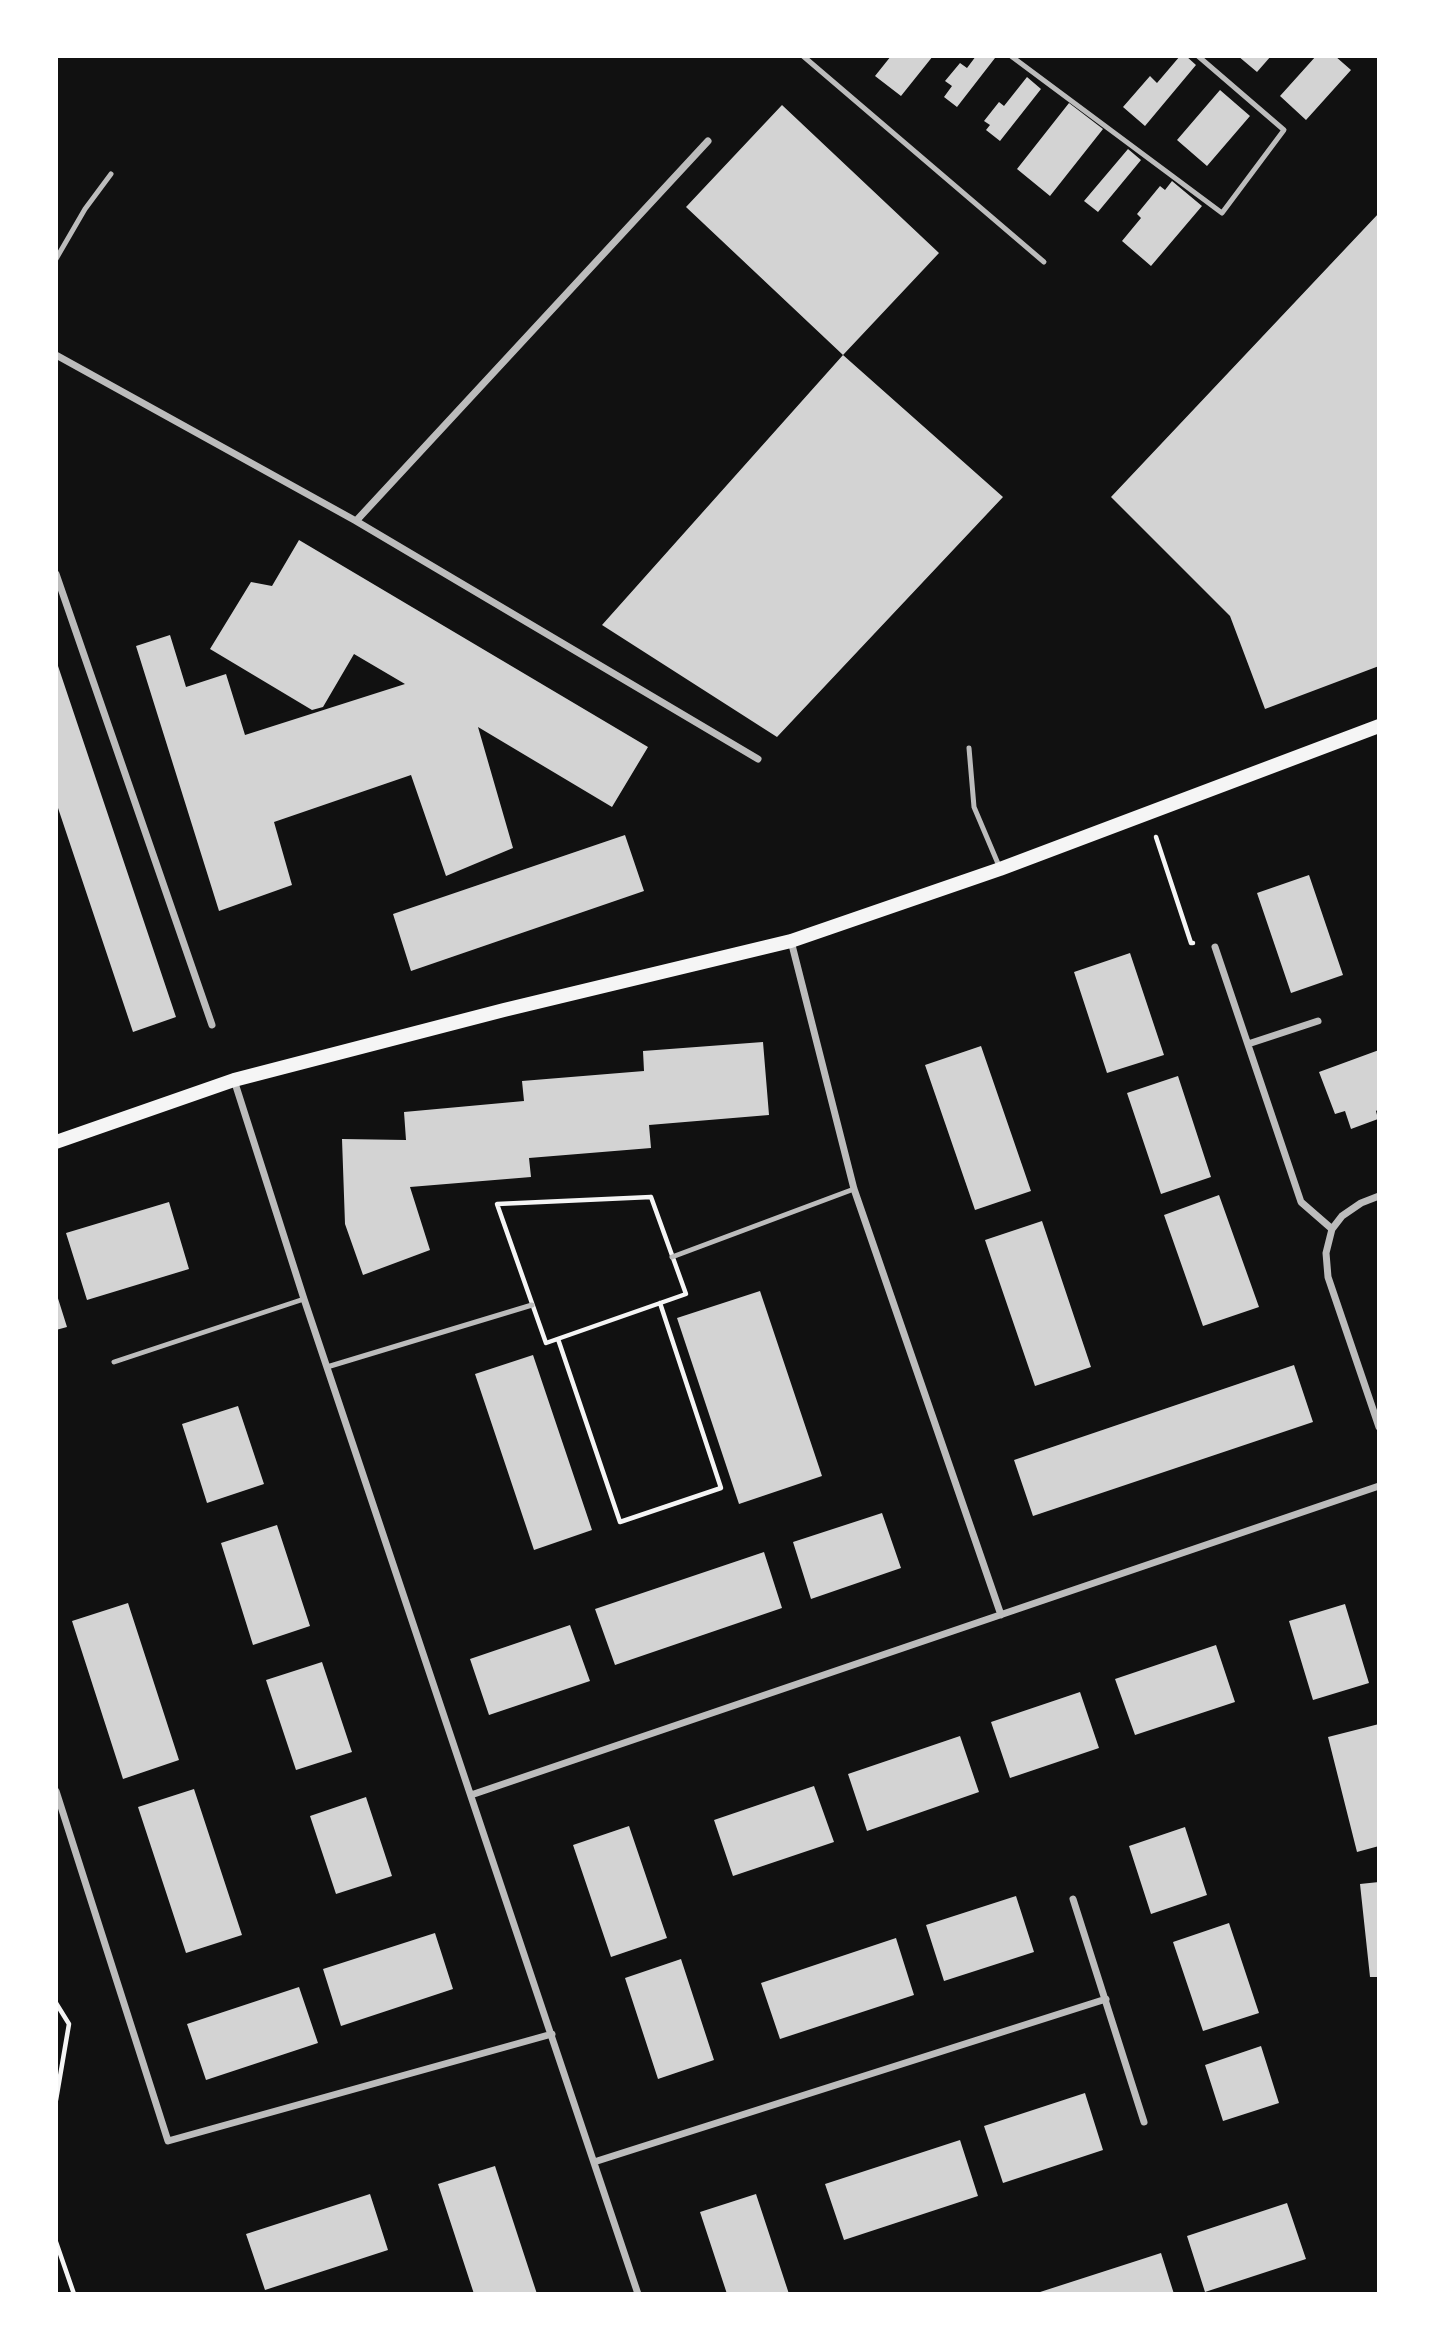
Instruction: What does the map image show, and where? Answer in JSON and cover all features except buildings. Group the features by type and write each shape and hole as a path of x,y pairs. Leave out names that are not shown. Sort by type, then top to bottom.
{"main road":[{"path":"56,1142 234,1080 503,1010 791,941 1000,869 1379,726"}],"street":[{"path":"356,521 708,141"},
{"path":"56,355 356,521 758,759"},
{"path":"56,574 212,1025"},
{"path":"791,941 854,1189 1001,1615"},
{"path":"1215,947 1301,1202 1332,1230"},
{"path":"1248,1044 1318,1021"},
{"path":"234,1080 304,1299 639,2294"},
{"path":"1379,1196 1361,1203 1342,1216 1332,1230 1326,1253 1328,1277 1379,1427"},
{"path":"471,1795 1379,1486"},
{"path":"56,1791 168,2141 552,2034"},
{"path":"1073,1899 1144,2122"},
{"path":"594,2162 1106,1999"}],"lane":[{"path":"803,56 1044,262"},
{"path":"1011,56 1222,213 1284,130 1198,56"},
{"path":"56,259 85,209 111,174"},
{"path":"969,748 974,807 1000,869"},
{"path":"672,1257 854,1189"},
{"path":"114,1362 304,1299"},
{"path":"327,1367 532,1306"}],"path":[{"path":"1148,813 1191,943 1215,947"},
{"path":"651,1197 686,1294 660,1303 546,1343 497,1204 651,1197"},
{"path":"558,1339 620,1522 721,1488 660,1303"},
{"path":"56,2003 69,2024 56,2100"},
{"path":"56,2242 74,2294"}]}
